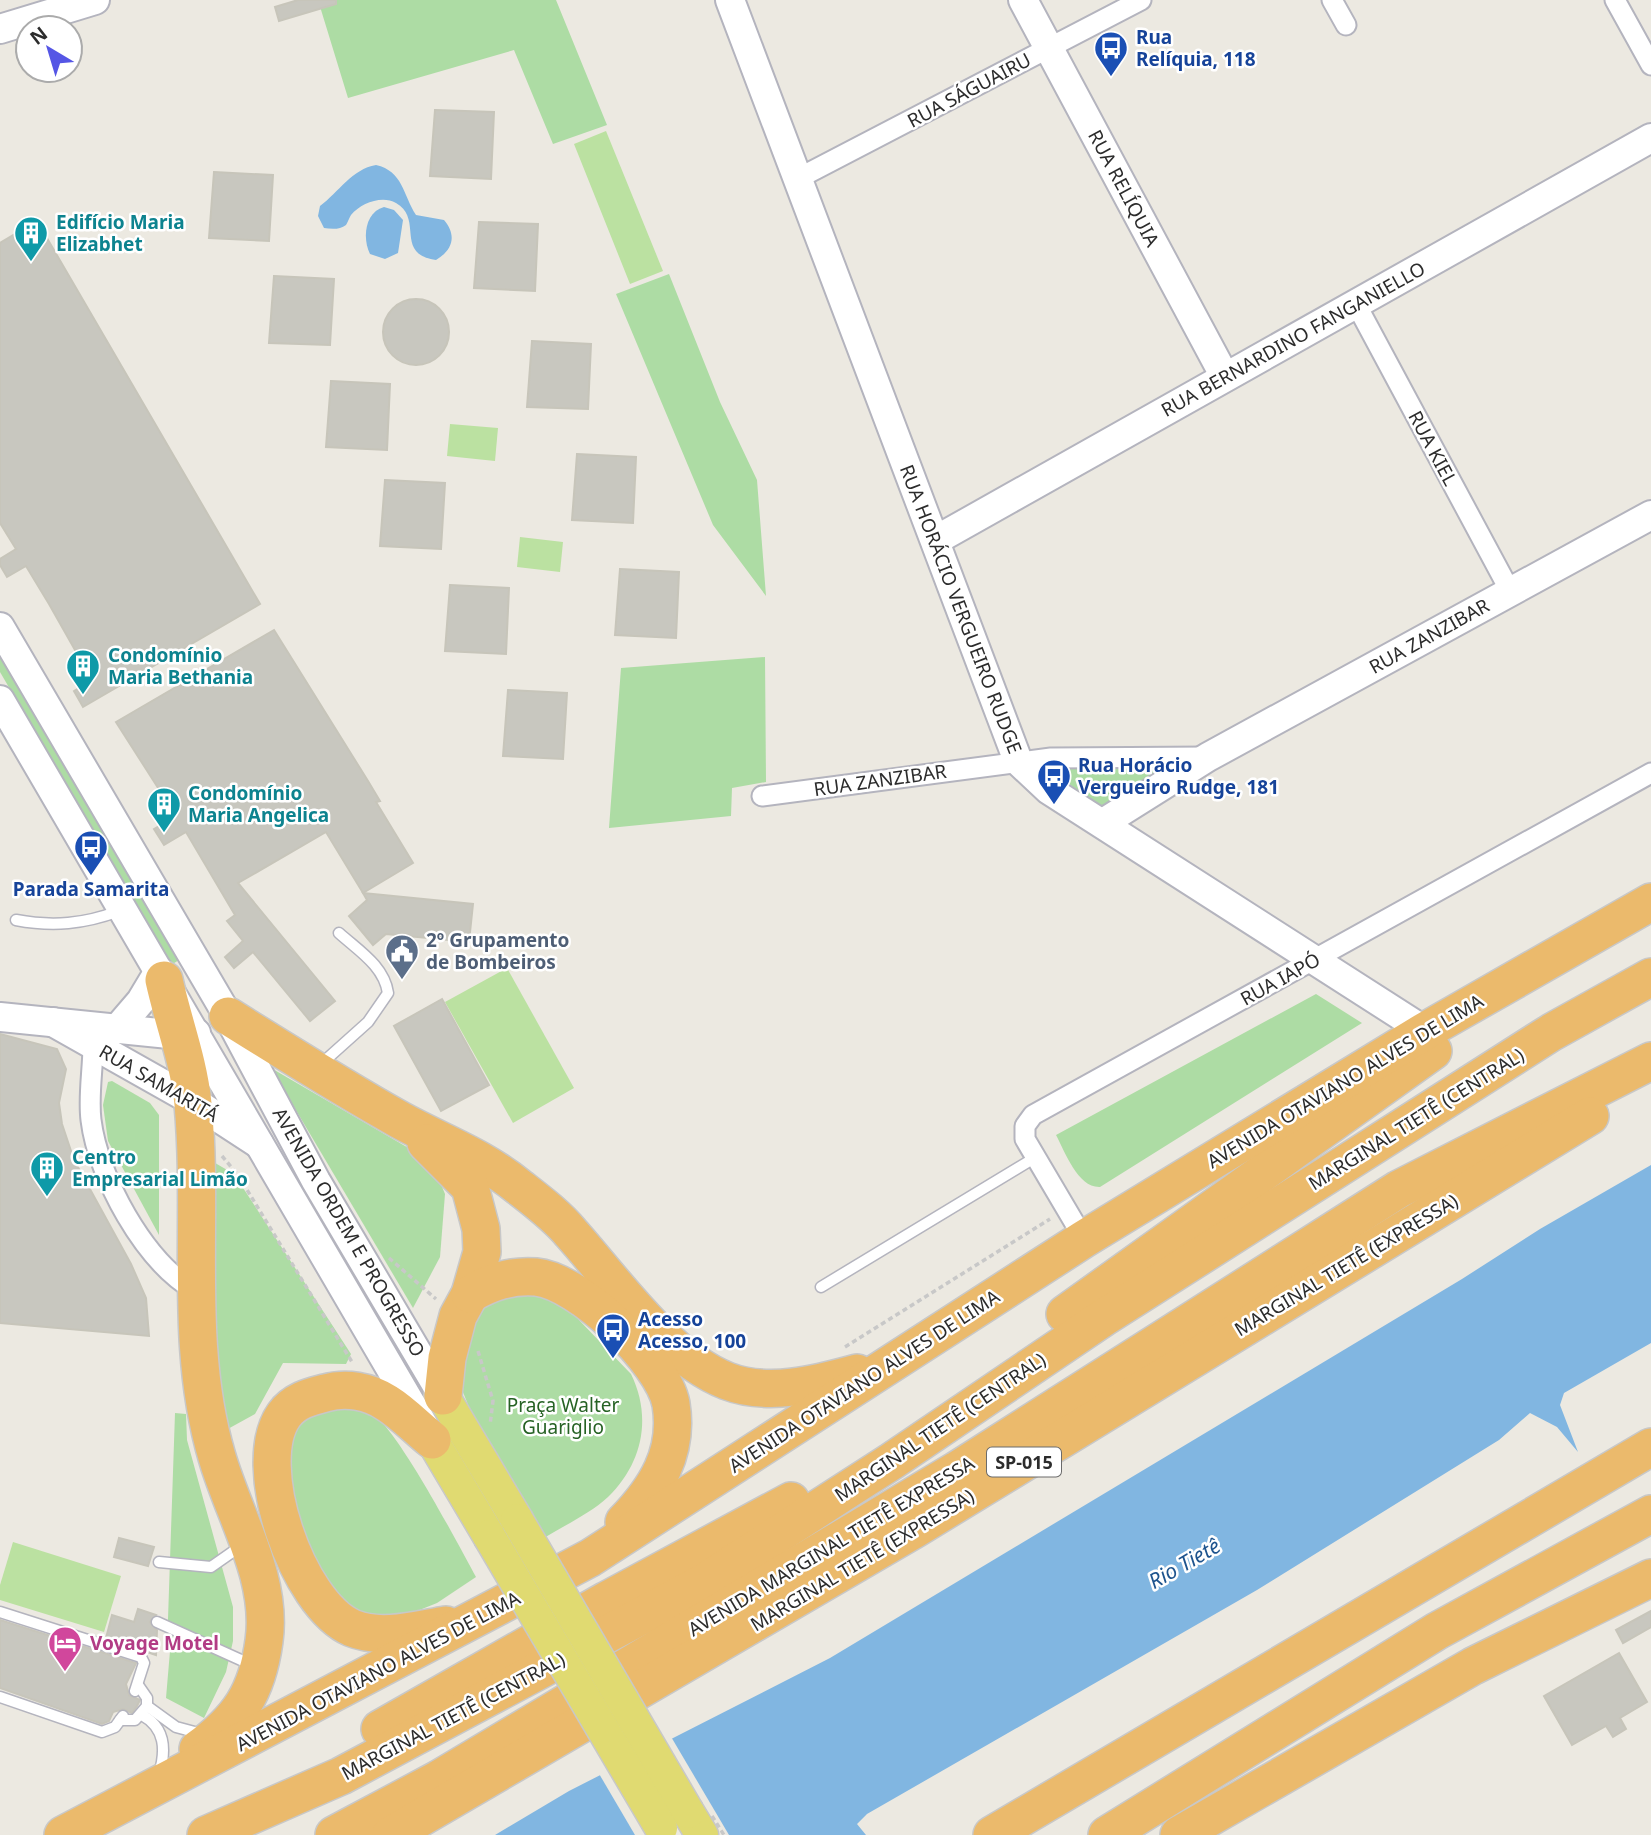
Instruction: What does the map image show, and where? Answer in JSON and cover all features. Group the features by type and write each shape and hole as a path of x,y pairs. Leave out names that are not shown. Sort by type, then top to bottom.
{"highway":[{"name":"AVENIDA OTAVIANO ALVES DE LIMA","path":"63,1835 106,1815 590,1558 891,1361 1075,1224 1519,979 1651,902"},
{"path":"106,1815 215,1737 237,1717 258,1668 264,1639 264,1604 247,1541 217,1456 204,1387 194,1290 193,1101 187,1034 162,976"},
{"name":"MARGINAL TIETÊ (CENTRAL)","path":"206,1835 341,1776 701,1584 903,1453 1114,1311 1552,1032 1651,977"},
{"path":"188,1835 607,1600 822,1484 895,1436 1390,1082 1498,1002 1519,979"},
{"path":"957,1470 966,1444 1049,1376 1597,1031 1651,991"},
{"path":"228,1016 402,1121 476,1155 518,1186 569,1230 672,1345 696,1364 727,1381 757,1389 794,1387 856,1374 891,1361"},
{"name":"AVENIDA MARGINAL TIETÊ EXPRESSA","path":"334,1835 463,1765 957,1470 1399,1189 1651,1061"},
{"name":"MARGINAL TIETÊ (EXPRESSA)","path":"391,1835 903,1536 1651,1080"},
{"path":"402,1121 470,1187 481,1229 482,1252 455,1299 458,1316 447,1358 443,1396"},
{"path":"455,1299 488,1284 512,1278 538,1277 560,1283 594,1307 636,1346 659,1379 671,1403 669,1455 665,1471 645,1500 590,1558"},
{"path":"432,1440 385,1401 357,1390 328,1392 300,1401 284,1415 275,1432 270,1467 293,1557 304,1581 315,1597 348,1626 377,1634 475,1620"},
{"path":"992,1835 1651,1447"},
{"path":"1107,1835 1437,1631 1651,1514"},
{"path":"1179,1835 1473,1666 1651,1578"},
{"path":"1220,1834 1268,1783"}],"main road":[{"name":"AVENIDA ORDEM E PROGRESSO","path":"443,1396 702,1835"},
{"name":"AVENIDA ORDEM E PROGRESSO","path":"432,1440 665,1835"}],"street":[{"path":"0,29 95,0"},
{"name":"RUA HORÁCIO VERGUEIRO RUDGE","path":"730,0 1018,761 1049,790 1425,1031"},
{"name":"RUA RELÍQUIA","path":"1023,0 1225,377"},
{"name":"RUA SÁGUAIRU","path":"797,179 1141,0"},
{"path":"1332,0 1346,25"},
{"path":"1615,0 1651,65"},
{"name":"RUA BERNARDINO FANGANIELLO","path":"936,540 1651,138"},
{"name":"RUA KIEL","path":"1356,304 1510,591"},
{"name":"RUA ZANZIBAR","path":"1103,823 1208,757 1651,514"},
{"name":"AVENIDA ORDEM E PROGRESSO","path":"0,627 228,1016 316,1181 443,1396"},
{"path":"0,700 162,976 117,1029"},
{"name":"RUA ZANZIBAR","path":"762,796 1018,761 1127,756 1208,757"},
{"name":"RUA IAPÓ","path":"1075,1224 1024,1131 1033,1115 1651,773"},
{"path":"187,1034 228,1016"},
{"name":"RUA SAMARITÁ","path":"0,1017 187,1034"},
{"name":"RUA SAMARITÁ","path":"53,1022 193,1101 263,1147"},
{"name":"AVENIDA ORDEM E PROGRESSO","path":"187,1034 263,1147 432,1440"},
{"path":"93,1045 91,1118 95,1142 115,1190 149,1250 176,1279 194,1290"},
{"path":"92,1092 104,1073 120,1060"}],"lane":[{"path":"16,920 65,925 96,920 123,909"},
{"path":"314,1070 368,1022 388,993 386,979 378,967 339,933"},
{"path":"821,1287 1036,1157"},
{"path":"159,1562 211,1567 247,1541"},
{"path":"0,1612 137,1655 144,1663 136,1688 147,1698 144,1711 135,1720 122,1718 110,1731 102,1732 0,1697"},
{"path":"157,1622 258,1668"},
{"path":"144,1711 176,1727 215,1737"},
{"path":"144,1711 161,1733 164,1750 158,1779"}],"path":[{"path":"215,1150 239,1175 356,1368"},
{"path":"837,1352 1075,1224"},
{"path":"387,1256 455,1299"},
{"path":"477,1349 492,1401 489,1429"}],"green space":[{"path":"318,0 556,0 607,125 553,144 514,50 348,98"},
{"path":"606,131 663,271 630,284 574,144"},
{"path":"669,274 720,402 757,480 766,596 713,525 616,294"},
{"path":"450,424 498,428 495,461 447,456"},
{"path":"520,537 563,542 560,572 517,567"},
{"path":"0,654 179,960 171,965 0,672"},
{"path":"765,657 766,782 732,788 731,816 609,828 621,668"},
{"path":"1116,760 1175,765 1103,807 1045,768"},
{"path":"507,968 574,1088 513,1123 445,1002"},
{"path":"1316,994 1362,1023 1100,1187 1085,1182 1079,1175 1056,1135"},
{"path":"271,1068 417,1153 440,1182 445,1194 440,1257 413,1308"},
{"path":"112,1081 150,1103 159,1115 159,1235 108,1141 103,1105 108,1082"},
{"path":"210,1160 234,1174 351,1354 346,1364 283,1363 255,1414 226,1430 210,1287"},
{"name":"Praça Walter Guariglio","path":"553,1293 631,1374 641,1407 642,1423 636,1454 620,1484 594,1508 544,1538 471,1412 456,1375 478,1299"},
{"path":"322,1399 365,1410 381,1422 426,1488 476,1577 437,1603 412,1613 375,1615 347,1608 309,1568 279,1450 287,1417"},
{"path":"175,1413 186,1414 187,1440 233,1607 233,1641 226,1672 204,1718 166,1698 170,1651 167,1650"},
{"path":"13,1542 121,1576 104,1632 0,1600 0,1585"}],"water":[{"path":"376,165 385,168 397,178 416,215 444,220 452,237 442,256 436,260 416,251 404,210 390,201 378,200 366,204 351,215 344,227 324,228 318,216 320,206 353,176"},
{"path":"384,207 394,210 403,220 398,253 385,259 370,254 366,241 369,220"},
{"name":"Rio Tietê","path":"1651,1165 1651,1343 1564,1393 1560,1405 1578,1452 1557,1427 1530,1413 1499,1440 1257,1590 867,1814 857,1824 866,1835 495,1835 569,1791 830,1658 1462,1279 1540,1229"}],"pier":[{"path":"670,1735 729,1835 635,1835 598,1772"}],"building":[{"path":"298,0 336,0 336,4 279,21 275,7"},
{"path":"435,110 494,112 491,179 430,176"},
{"path":"214,172 273,175 269,241 209,238"},
{"path":"37,221 260,604 83,707 74,691 92,680 49,604 26,566 7,577 0,565 0,559 16,549 0,523 0,243"},
{"path":"479,222 538,224 535,291 474,288"},
{"path":"274,276 334,279 330,345 269,343"},
{"path":"409,299 423,299 435,304 444,313 449,332 447,345 440,356 423,365 409,365 397,360 388,351 383,339 383,325 388,313 397,304"},
{"path":"532,341 591,344 588,409 527,407"},
{"path":"331,381 390,384 387,450 326,447"},
{"path":"577,454 636,457 633,523 572,520"},
{"path":"385,480 445,483 441,549 380,546"},
{"path":"620,569 679,572 676,638 615,635"},
{"path":"450,585 509,588 506,654 445,651"},
{"path":"274,630 380,801 376,802 413,863 363,893 326,832 238,883 335,1001 310,1021 253,952 234,968 225,957 243,941 227,921 235,915 186,832 164,845 154,829 176,816 116,722"},
{"path":"508,690 567,693 563,759 503,756"},
{"path":"363,893 473,904 469,942 386,934 373,945 349,916 367,900"},
{"path":"442,999 489,1085 441,1111 394,1026"},
{"name":"Centro Empresarial Limão","path":"0,1034 57,1049 66,1069 59,1103 62,1124 74,1160 131,1264 146,1298 149,1336 0,1323"},
{"path":"119,1538 154,1547 148,1566 114,1557"},
{"path":"138,1609 156,1615 150,1622 157,1630 156,1655 106,1638 112,1615 134,1622"},
{"path":"1651,1611 1651,1627 1623,1643 1616,1630"},
{"name":"Voyage Motel","path":"0,1620 136,1663 126,1684 129,1695 140,1700 137,1706 132,1713 123,1709 113,1712 109,1721 102,1724 0,1688"},
{"path":"1619,1653 1647,1702 1620,1718 1626,1729 1613,1737 1606,1726 1572,1745 1544,1696"}],"place":[{"name":"Rua Relíquia, 118","path":"1111,78"},
{"name":"Edifício Maria Elizabhet","path":"31,263"},
{"name":"Condomínio Maria Bethania","path":"83,696"},
{"name":"Rua Horácio Vergueiro Rudge, 181","path":"1054,806"},
{"name":"Condomínio Maria Angelica","path":"164,834"},
{"name":"Parada Samarita","path":"91,877"},
{"name":"2º Grupamento de Bombeiros","path":"402,981"},
{"name":"Centro Empresarial Limão","path":"47,1198"},
{"name":"Acesso Acesso, 100","path":"613,1360"},
{"name":"Voyage Motel","path":"65,1673"}]}
